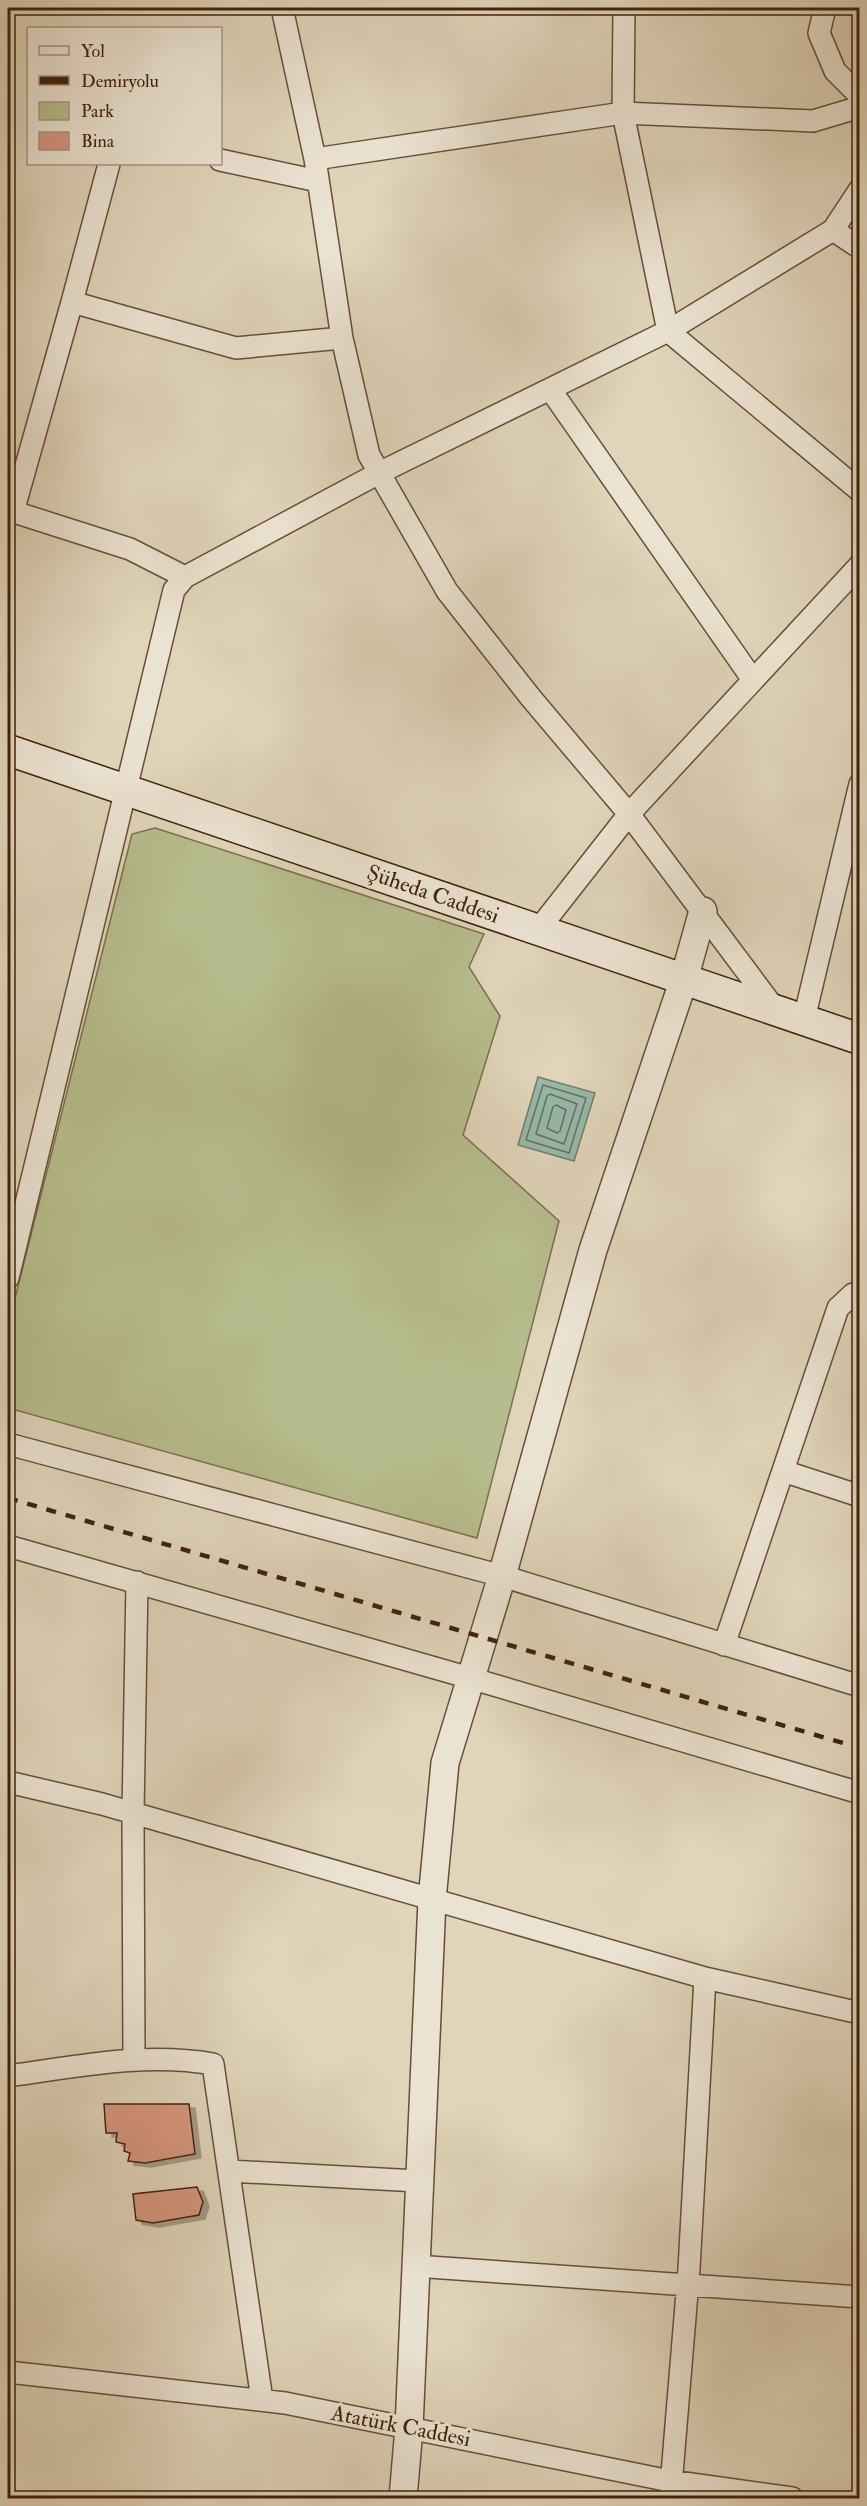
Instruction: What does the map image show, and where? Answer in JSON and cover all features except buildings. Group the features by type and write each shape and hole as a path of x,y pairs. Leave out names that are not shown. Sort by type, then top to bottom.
{"main road":[{"name":"Şüheda Caddesi","path":"8,750 860,1039"}],"street":[{"path":"282,8 315,159 342,338 369,455 447,591 531,698 629,814 774,1008"},
{"path":"624,8 623,113 668,331 860,491"},
{"path":"825,8 819,33 835,71 860,96"},
{"path":"315,159 623,113 813,121 860,106"},
{"path":"222,160 318,181"},
{"path":"108,165 72,302 10,511 130,549 185,577"},
{"path":"8,1278 174,590 185,577 379,473 668,331 833,230 860,189"},
{"path":"833,230 860,248"},
{"path":"72,302 236,348 342,338"},
{"path":"550,389 753,680"},
{"path":"538,930 629,814 857,570"},
{"path":"804,1019 855,820 860,784"},
{"path":"403,2499 409,2428 432,1900 445,1763 502,1576 593,1250 684,980 703,911"},
{"path":"724,1645 838,1308 853,1294 860,1292"},
{"path":"8,1444 502,1576 860,1686"},
{"path":"783,1471 860,1496"},
{"path":"8,1546 470,1678 860,1793"},
{"path":"134,2059 133,1814 137,1582"},
{"path":"8,1782 133,1814 705,1978 860,2013"},
{"path":"670,2490 688,2286 705,1978"},
{"path":"8,2076 134,2059 182,2059 213,2064 262,2400"},
{"path":"229,2171 418,2181"},
{"path":"415,2266 860,2297"},
{"name":"Atatürk Caddesi","path":"8,2372 285,2403 409,2428 670,2490 792,2499"}],"green space":[{"path":"155,828 484,934 469,967 500,1016 463,1135 559,1221 477,1538 8,1408 8,1326 132,834"}],"water":[{"path":"538,1077 595,1093 574,1161 518,1145"}],"railway":[{"path":"8,1498 860,1748"}]}
